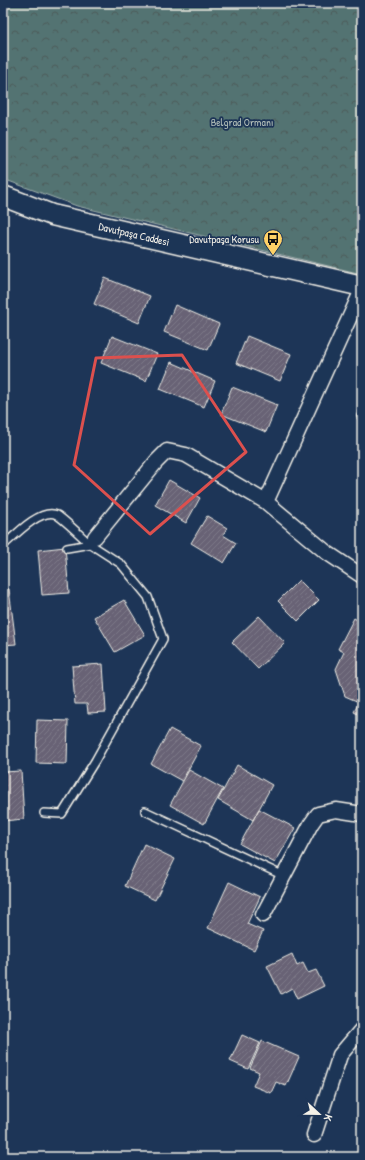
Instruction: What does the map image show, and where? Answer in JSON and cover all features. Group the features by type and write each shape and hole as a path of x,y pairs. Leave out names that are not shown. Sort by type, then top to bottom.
{"street":[{"name":"Davutpaşa Caddesi","path":"3,196 52,215 362,286"},
{"path":"266,502 362,290"},
{"path":"92,540 156,462 167,451 186,454 266,502 326,552 362,576"},
{"path":"263,915 311,824 318,814 336,810 362,814"},
{"path":"314,1135 340,1055 362,1029"}],"lane":[{"path":"3,546 35,519 48,513 57,515 92,540 121,564 148,597 163,639 95,761 62,814 44,813"},
{"path":"67,548 92,540"},
{"path":"144,811 284,876"}],"highlighted area":[{"path":"182,355 246,452 150,534 74,465 96,358"}],"green space":[{"name":"Belgrad Ormanı","path":"3,3 362,3 362,274 77,206 3,179"}],"building":[{"path":"105,278 150,296 139,323 94,304"},
{"path":"175,305 219,324 208,350 164,332"},
{"path":"112,336 157,354 146,381 101,363"},
{"path":"247,336 291,354 280,381 236,363"},
{"path":"171,362 215,381 204,407 160,389"},
{"path":"232,387 277,405 266,432 221,414"},
{"path":"169,480 200,498 186,523 155,505"},
{"path":"207,516 227,528 223,535 236,543 224,563 191,543"},
{"path":"65,547 69,593 42,595 38,550"},
{"path":"299,580 319,600 298,621 278,601"},
{"path":"3,589 9,589 16,644 3,645"},
{"path":"124,600 145,635 115,652 94,617"},
{"path":"259,616 285,643 258,669 232,642"},
{"path":"354,618 362,623 362,716 354,712 359,702 345,696 336,669 344,652 338,649"},
{"path":"103,664 106,712 88,713 87,704 75,704 72,666"},
{"path":"37,720 68,721 67,764 36,763"},
{"path":"170,729 201,746 182,781 151,764"},
{"path":"237,765 272,785 253,820 218,800"},
{"path":"189,770 223,789 204,824 170,805"},
{"path":"21,771 24,819 3,821 3,772"},
{"path":"259,809 295,828 275,863 240,844"},
{"path":"144,844 175,859 155,900 125,886"},
{"path":"229,882 260,897 247,924 263,931 254,950 208,928"},
{"path":"292,954 297,966 303,963 308,973 316,970 324,986 297,999 292,988 281,994 267,966"},
{"path":"242,1035 260,1043 248,1069 230,1061"},
{"path":"262,1041 299,1057 286,1086 276,1082 271,1093 253,1086 259,1072 250,1068"}],"place":[{"name":"Davutpaşa Korusu","path":"273,256"}]}
